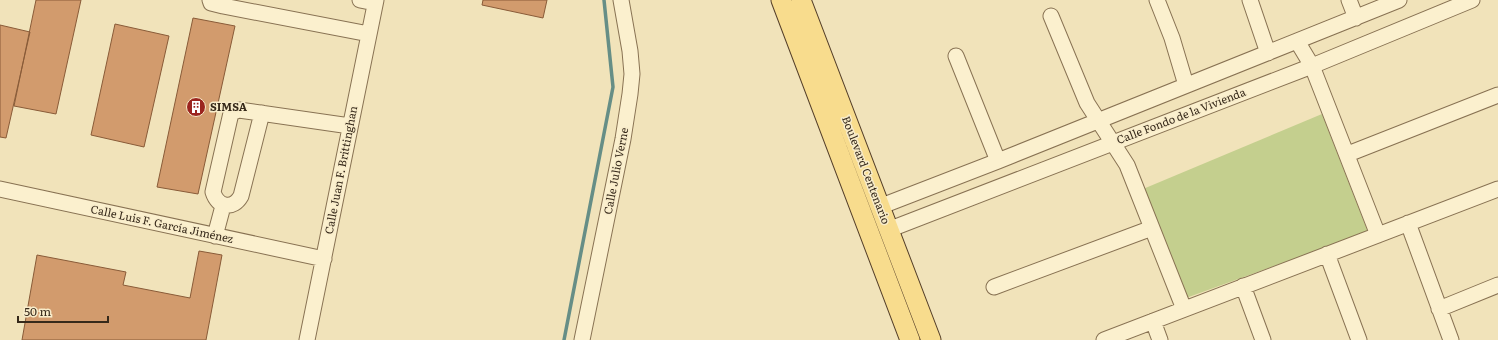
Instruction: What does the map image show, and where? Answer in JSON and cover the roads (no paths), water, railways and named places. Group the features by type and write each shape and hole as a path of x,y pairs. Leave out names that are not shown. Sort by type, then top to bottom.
{"main road":[{"name":"Boulevard Centenario","path":"781,0 910,340"},
{"name":"Boulevard Centenario","path":"801,0 931,340"},
{"path":"818,98 835,91"},
{"path":"838,151 850,159 875,222 888,230"}],"street":[{"path":"210,0 211,3 224,6 369,34"},
{"path":"360,0 376,2"},
{"name":"Calle Julio Verne","path":"582,340 623,139 630,94 632,74 630,52 621,0"},
{"path":"1157,0 1172,38 1186,85"},
{"path":"1250,0 1268,53"},
{"path":"1349,0 1356,18"},
{"path":"879,207 998,161 1399,0"},
{"name":"Calle Fondo de la Vivienda","path":"888,230 1112,142 1312,66 1472,0"},
{"name":"Calle Juan F. Brittinghan","path":"307,340 376,2"},
{"path":"1051,16 1084,97 1127,165 1184,309"},
{"path":"1297,41 1312,66 1348,154 1378,235"},
{"path":"956,56 998,161"},
{"path":"1348,154 1498,95"},
{"path":"262,113 241,196 238,202 231,206 223,206 215,199 213,192 231,113 239,110 262,113 350,126"},
{"name":"Calle Luis F. García Jiménez","path":"0,189 324,259"},
{"path":"1104,340 1498,189"},
{"path":"215,236 223,206"},
{"path":"1408,223 1451,340"},
{"path":"994,287 1152,228"},
{"path":"1327,254 1359,340"},
{"path":"1439,309 1498,285"},
{"path":"1243,286 1263,340"},
{"path":"1152,321 1160,340"}],"waterway":[{"path":"564,340 613,87 604,0"}],"place":[{"name":"SIMSA","path":"196,107"}]}
